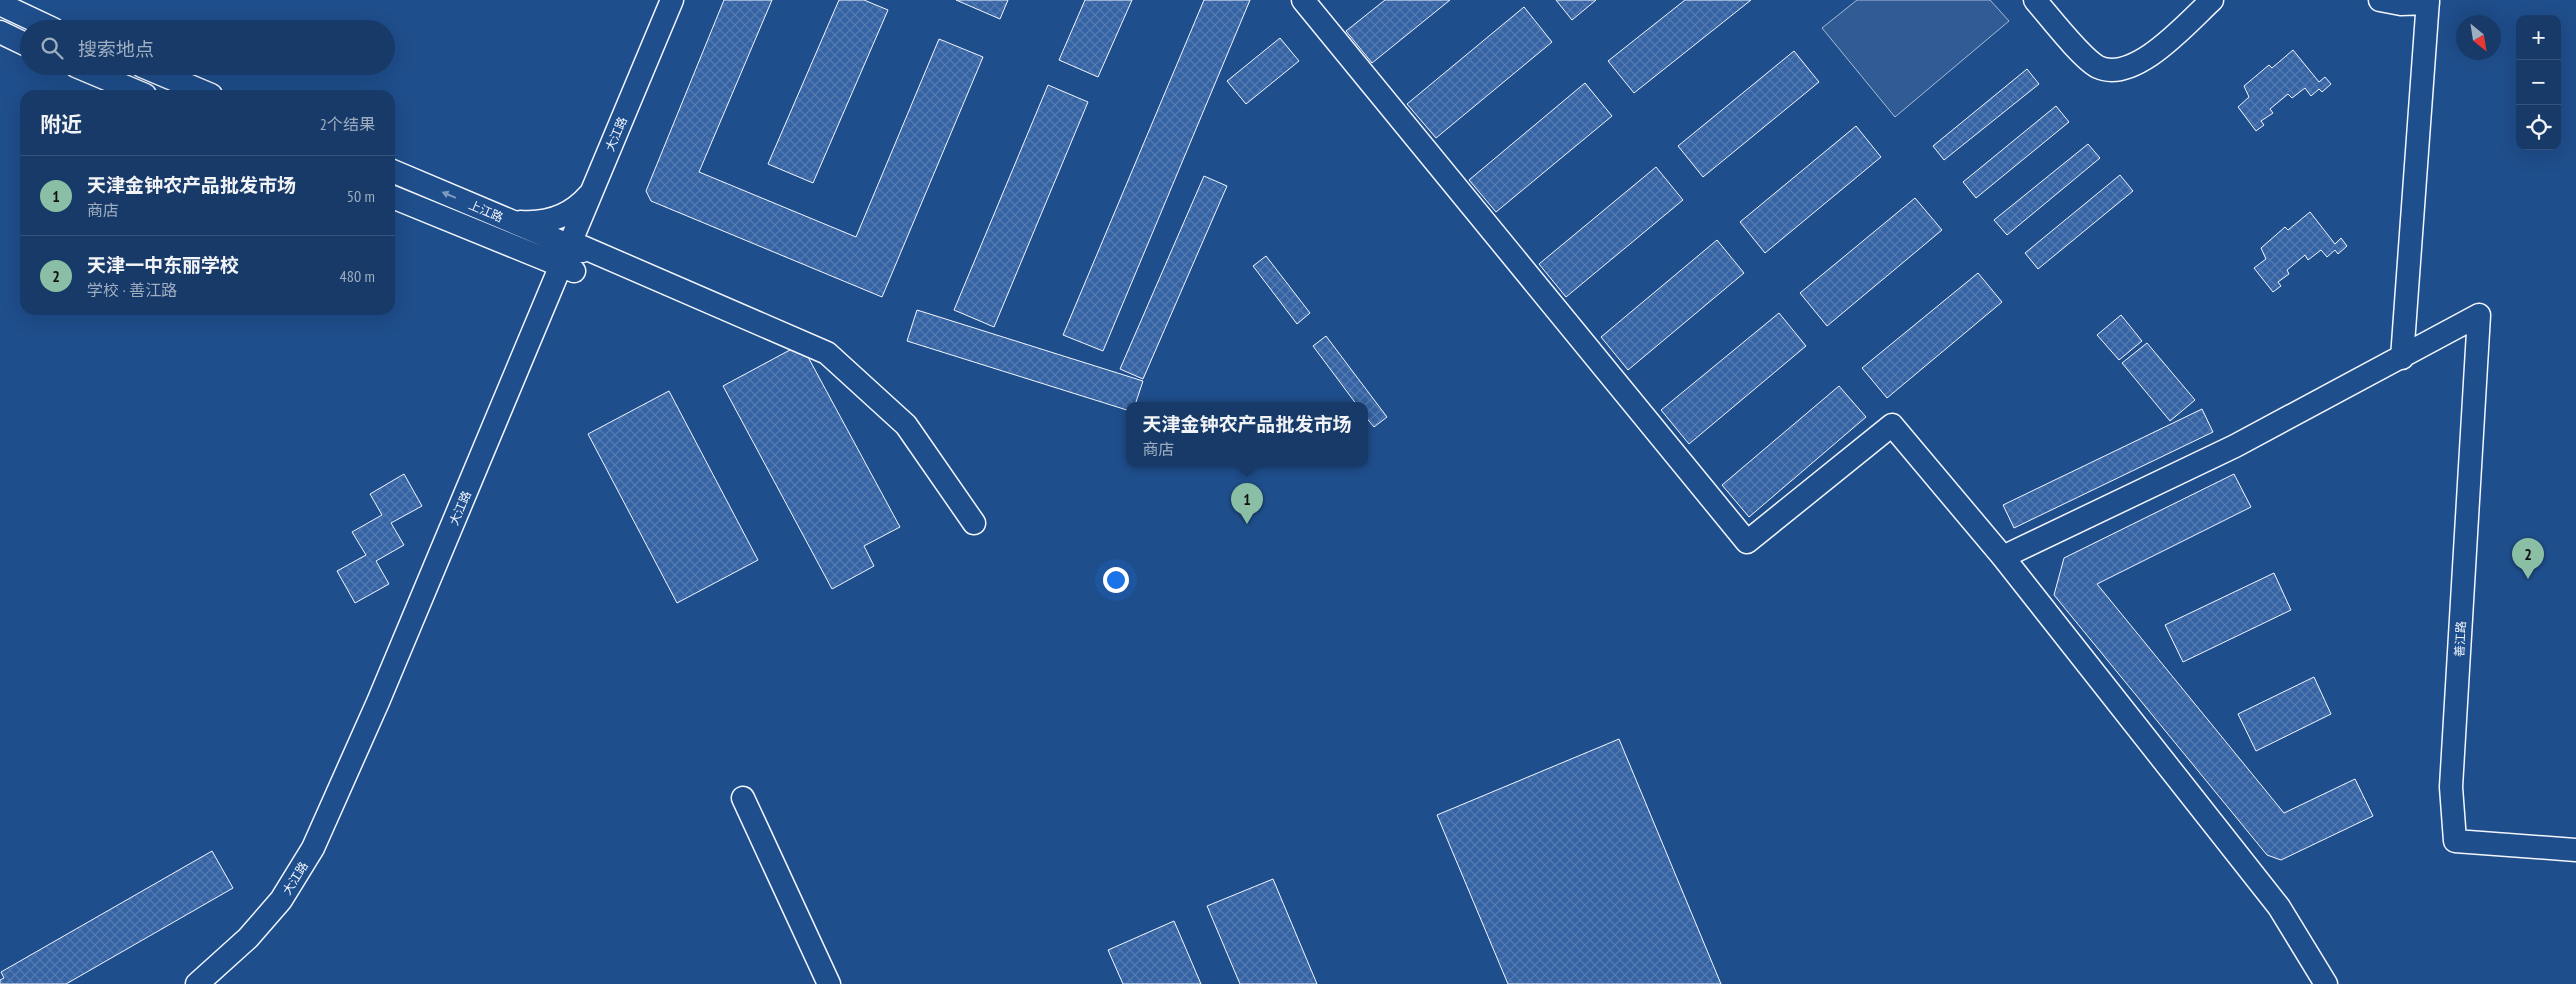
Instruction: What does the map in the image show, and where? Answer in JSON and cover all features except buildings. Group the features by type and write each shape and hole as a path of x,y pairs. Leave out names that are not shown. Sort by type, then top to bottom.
{"street":[{"name":"大江路","path":"598,195 672,0"},
{"name":"大江路","path":"598,195 686,0"},
{"path":"1303,0 1747,542 1892,425 2003,557 2279,907 2326,984"},
{"path":"2037,1 2082,52 2098,66 2114,70 2134,64 2155,53 2212,0"},
{"path":"2003,557 2235,446 2402,358 2428,1 2401,4 2380,0"},
{"path":"0,4 35,20"},
{"path":"0,32 20,42"},
{"path":"97,75 133,90"},
{"path":"163,75 199,90"},
{"name":"上江路","path":"395,172 571,249 827,353 906,425 974,523"},
{"path":"510,221 535,222 562,216 583,202 598,195"},
{"path":"571,249 598,195"},
{"name":"上江路","path":"395,198 503,243 571,249"},
{"name":"大江路","path":"197,984 248,938 281,900 313,848 378,702 571,249"},
{"name":"大江路","path":"214,984 254,945 299,890 315,862 571,249"},
{"name":"善江路","path":"2402,358 2479,315 2451,787 2455,841 2576,850"},
{"path":"743,798 829,984"}],"shaded area":[{"path":"1857,0 1990,0 2009,21 1895,117 1822,28"}],"place":[{"name":"天津金钟农产品批发市场","path":"1247,524"},
{"name":"天津一中东丽学校","path":"2528,579"}]}
